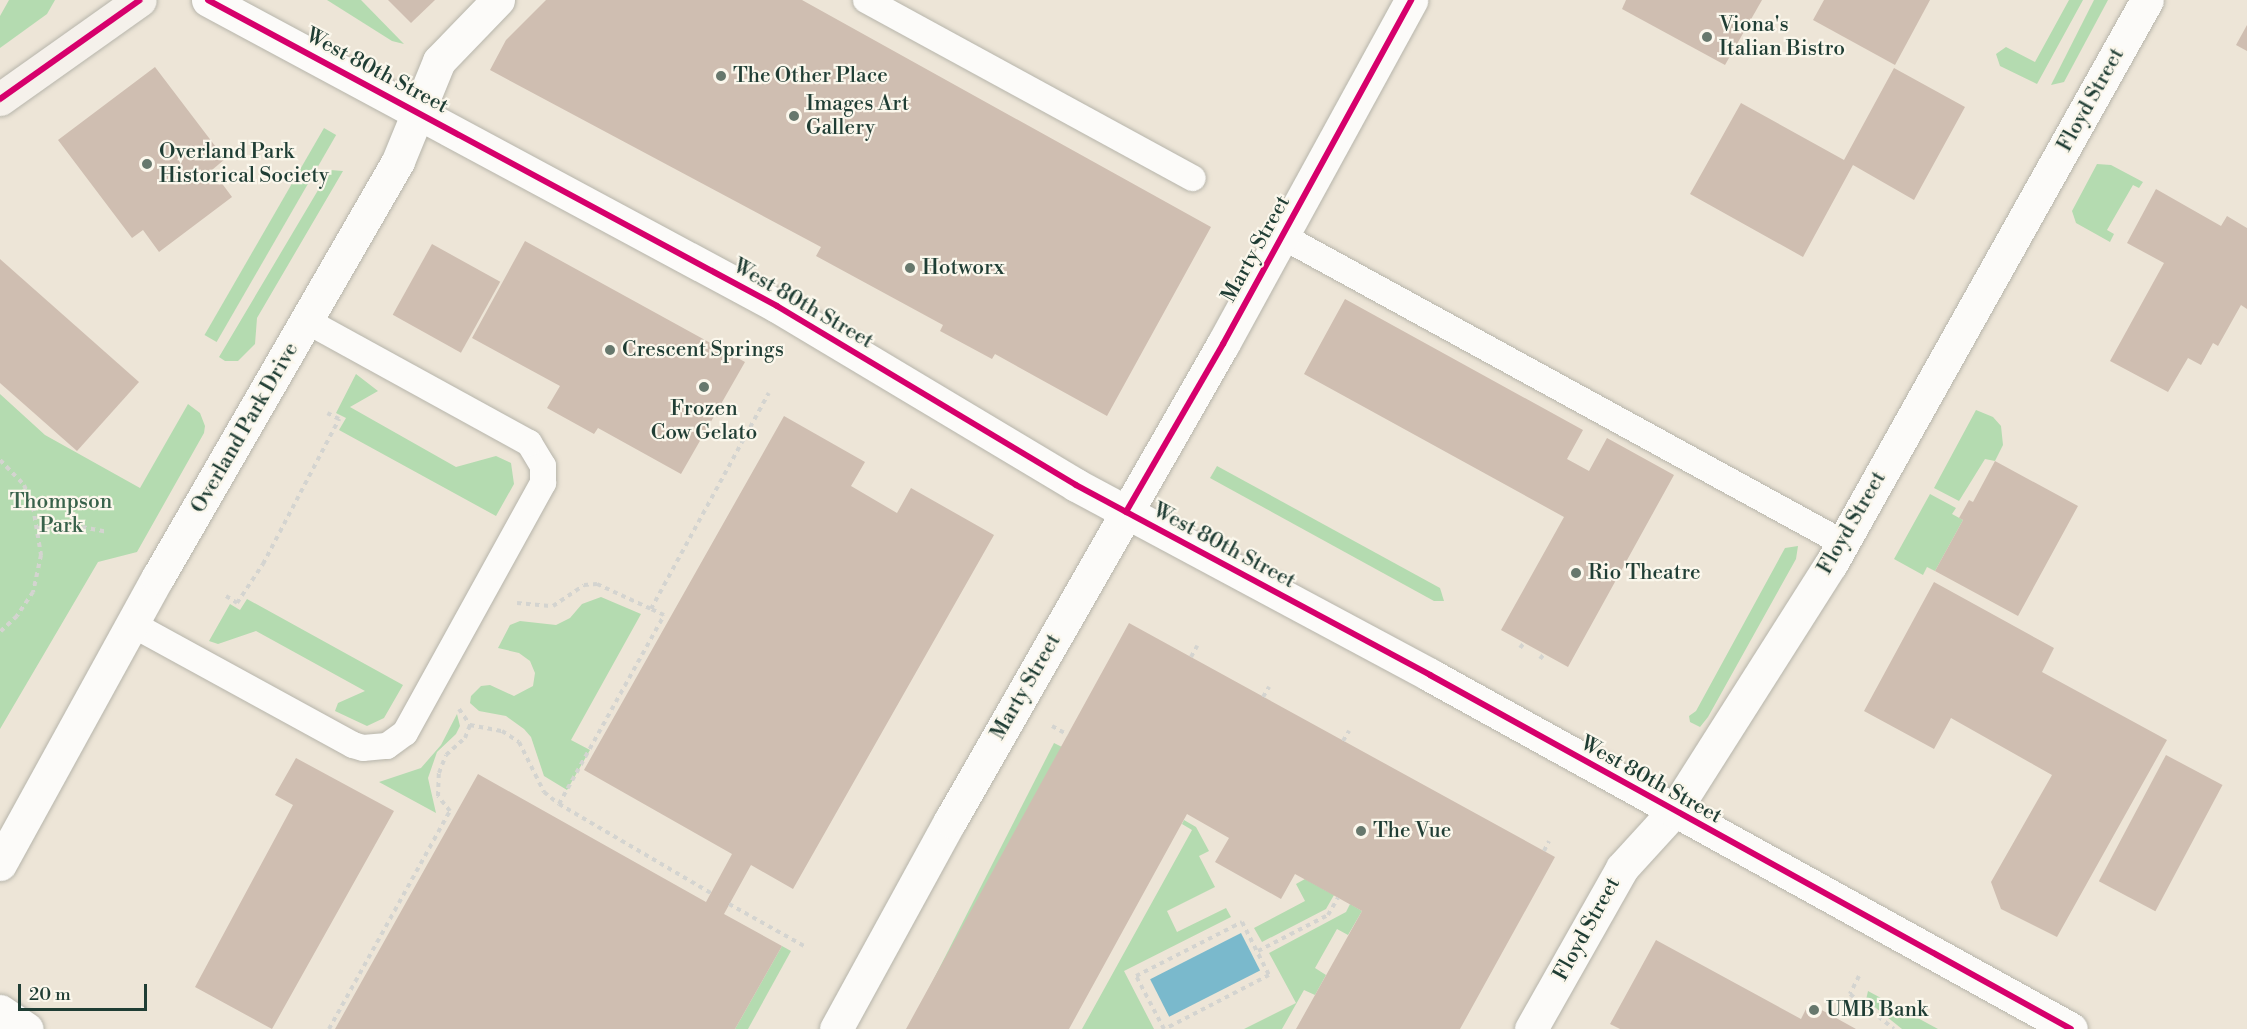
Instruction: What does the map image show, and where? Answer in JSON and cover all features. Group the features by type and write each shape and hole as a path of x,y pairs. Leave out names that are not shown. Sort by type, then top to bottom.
{"main road":[{"path":"0,99 140,0"}],"street":[{"name":"West 80th Street","path":"208,0 777,306 1126,512 1430,675 2071,1029"},
{"name":"Overland Park Drive","path":"0,864 132,624 398,161 448,48 498,0"},
{"name":"Marty Street","path":"836,1029 1282,236 1411,0"},
{"name":"Floyd Street","path":"1531,1029 1622,868 1674,811 1843,543 2147,0"},
{"path":"0,1011 27,1029"}],"lane":[{"path":"866,0 1193,178"},
{"path":"1282,236 1843,543"},
{"path":"132,624 353,745 363,748 387,746 405,733 543,483 543,466 529,443 306,321"}],"path":[{"path":"651,609 769,393"},
{"path":"226,596 237,603 263,564 339,419 327,413"},
{"path":"0,460 24,485 37,528 39,579 17,616 0,632"},
{"path":"37,528 82,527 106,532"},
{"path":"513,602 554,606 584,585 597,584 664,615 559,804"},
{"path":"1520,648 1524,643"},
{"path":"1191,657 1197,646"},
{"path":"1540,659 1544,654"},
{"path":"1263,697 1269,687"},
{"path":"329,1029 450,811 438,796 439,773 446,756 465,738 470,725 468,717 456,706"},
{"path":"470,725 502,731 519,742 544,792 559,804 711,893"},
{"path":"1052,726 1068,735"},
{"path":"1343,741 1349,731"},
{"path":"1544,851 1549,841"},
{"path":"1258,951 1328,915 1338,898"},
{"path":"729,904 804,946"},
{"path":"1242,922 1269,975 1164,1029 1136,976 1242,922"},
{"path":"1859,976 1850,994 1894,1029"}],"green space":[{"path":"9,0 55,0 47,14 0,48 0,16"},
{"path":"327,0 361,0 404,44 392,41"},
{"path":"2069,0 2083,0 2037,84 2000,66 1996,54 2006,47 2035,62"},
{"path":"2094,0 2108,0 2064,82 2051,85"},
{"path":"324,128 336,135 217,342 205,335"},
{"path":"2097,164 2111,165 2143,182 2139,188 2133,185 2107,230 2114,234 2110,242 2076,223 2072,211"},
{"path":"330,170 343,171 257,318 255,344 238,361 225,361 219,357"},
{"path":"356,374 378,391 350,407 456,467 496,456 511,463 514,484 496,516 339,430 346,418 336,413"},
{"name":"Thompson Park","path":"0,394 45,435 140,488 188,404 200,413 205,426 204,433 137,552 98,562 0,729"},
{"path":"1976,410 1993,417 2001,426 2003,445 1995,461 1985,459 1959,501 1934,488"},
{"path":"1217,466 1440,588 1444,601 1434,601 1210,478"},
{"path":"1930,494 1956,508 1952,514 1963,520 1935,571 1927,567 1923,575 1894,559"},
{"path":"1798,546 1796,559 1708,717 1700,727 1690,722 1689,716 1696,711 1785,548"},
{"path":"601,597 641,614 571,740 590,750 567,790 544,776 531,737 524,729 506,716 479,711 470,703 471,696 481,686 490,685 514,696 533,686 535,673 530,661 519,653 498,648 510,625 520,621 556,625 570,618 582,604"},
{"path":"247,599 403,685 384,718 367,726 335,711 338,703 365,691 256,631 218,644 209,641 230,604 240,610"},
{"path":"457,714 460,726 456,734 437,752 428,778 436,813 379,782 421,768 441,745"},
{"path":"1054,743 1062,747 918,1029 908,1029"},
{"path":"1184,820 1196,827 1209,851 1199,856 1215,887 1167,911 1177,932 1226,908 1231,917 1124,971 1154,1029 1082,1029 1192,830 1182,824"},
{"path":"1305,879 1334,895 1326,909 1262,942 1254,928 1305,901 1296,884"},
{"path":"1350,904 1362,911 1348,935 1337,929 1315,968 1326,975 1315,995 1304,990 1282,1029 1244,1029 1296,1003 1269,953 1346,912"},
{"path":"782,946 791,951 748,1029 735,1029"},
{"path":"1868,991 1938,1029 1902,1029 1866,1000"}],"water":[{"path":"1241,933 1260,970 1169,1017 1150,979"}],"building":[{"path":"388,0 435,0 411,23"},
{"path":"546,0 802,0 1211,227 1107,416 995,354 992,359 940,331 943,325 816,256 821,247 490,70 506,40"},
{"name":"Viona's Italian Bistro","path":"1626,0 1762,0 1725,65 1622,9"},
{"path":"1824,0 1930,0 1895,65 1813,20"},
{"path":"2247,25 2247,51 2236,45"},
{"name":"Overland Park Historical Society","path":"155,67 225,159 212,170 232,197 159,252 143,230 132,238 58,140"},
{"path":"1894,68 1965,107 1914,200 1853,165 1803,257 1690,194 1741,103 1844,160"},
{"path":"2156,189 2221,226 2227,216 2247,228 2247,309 2241,305 2218,346 2213,343 2201,365 2188,358 2168,392 2110,361 2164,263 2127,243"},
{"path":"525,241 745,362 681,474 598,428 594,434 547,408 560,386 472,338"},
{"path":"432,244 500,282 461,353 393,315"},
{"path":"0,259 139,382 77,451 0,383"},
{"path":"1345,299 1583,430 1567,459 1589,471 1607,438 1674,475 1568,667 1501,630 1564,517 1304,374"},
{"path":"784,416 865,462 851,486 897,513 911,488 994,535 793,889 751,865 724,914 782,946 735,1029 335,1029 478,774 706,902 732,854 584,770"},
{"path":"1995,461 2078,506 2018,616 1935,571 1963,520 1959,518 1969,500 1973,502"},
{"path":"1934,582 2054,648 2042,672 2167,740 2057,937 2001,909 1991,882 2052,775 1951,718 1934,749 1864,711"},
{"name":"The Vue","path":"1129,623 1555,857 1460,1029 1296,1029 1362,911 1295,874 1281,899 1215,862 1229,838 1187,814 1069,1029 906,1029"},
{"path":"2166,755 2223,785 2155,911 2099,881"},
{"path":"296,758 394,811 272,1029 195,987 293,805 275,795"},
{"path":"1656,940 1801,1019 1809,1003 1856,1029 1620,1029 1610,1024"}],"cycle path":[{"path":"0,99 140,0"},
{"path":"208,0 777,306 1076,485 1430,675 2071,1029"},
{"path":"1126,512 1223,344 1411,0"}],"place":[{"name":"Viona's Italian Bistro","path":"1707,37"},
{"name":"The Other Place","path":"721,76"},
{"name":"Images Art Gallery","path":"794,116"},
{"name":"Overland Park Historical Society","path":"147,164"},
{"name":"Hotworx","path":"910,268"},
{"name":"Crescent Springs","path":"610,350"},
{"name":"Frozen Cow Gelato","path":"704,387"},
{"name":"Rio Theatre","path":"1576,573"},
{"name":"The Vue","path":"1361,831"},
{"name":"UMB Bank","path":"1814,1010"}]}
